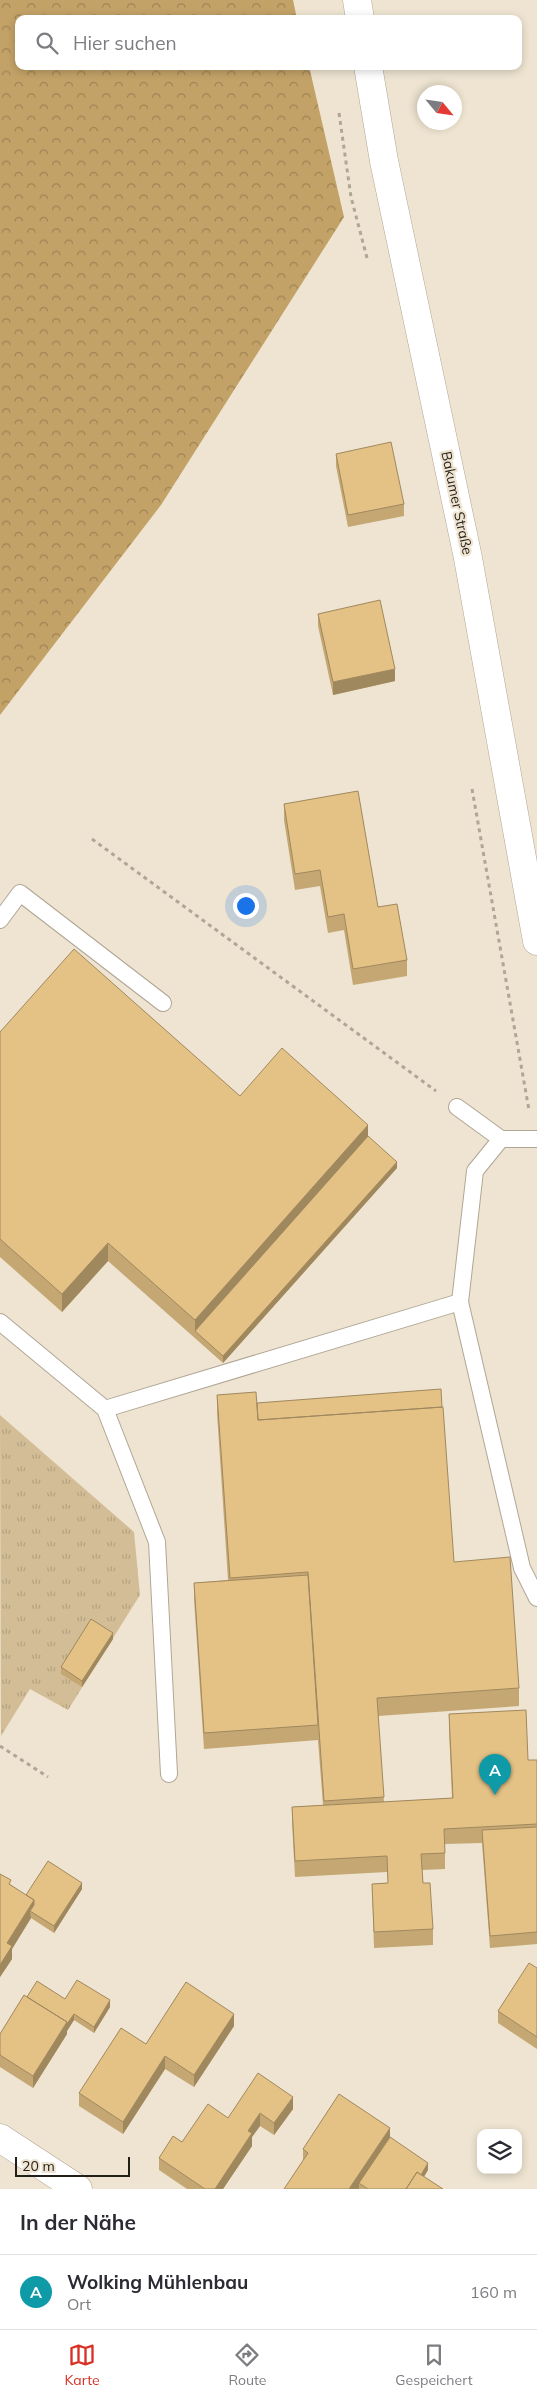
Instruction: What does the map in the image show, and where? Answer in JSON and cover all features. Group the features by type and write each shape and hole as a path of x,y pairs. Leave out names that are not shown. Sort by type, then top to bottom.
{"street":[{"path":"357,0 359,15"},
{"name":"Bakumer Straße","path":"369,70 384,161 468,558 537,941"},
{"path":"0,2138 78,2189"}],"lane":[{"path":"0,920 20,893 163,1003"},
{"path":"457,1107 501,1139 536,1139"},
{"path":"501,1139 475,1171 460,1302 522,1568 537,1598"},
{"path":"105,1409 460,1302"},
{"path":"0,1322 105,1409 157,1542 169,1774"}],"path":[{"path":"337,104 351,197 368,263"},
{"path":"470,779 536,1139"},
{"path":"92,838 457,1107"},
{"path":"0,1746 48,1777"}],"green space":[{"path":"0,0 293,0 296,15 15,15 15,70 310,70 344,217 161,505 0,715"},
{"path":"0,1415 134,1532 140,1595 68,1710 30,1689 1,1736"}],"building":[{"path":"391,442 404,504 348,515 336,454"},
{"path":"380,600 395,669 333,682 318,614"},
{"path":"358,791 378,907 397,904 407,960 353,969 344,914 328,917 320,870 295,874 284,804"},
{"path":"74,949 240,1096 282,1048 368,1125 195,1320 108,1243 62,1294 0,1239 0,1032"},
{"path":"368,1136 397,1162 223,1356 195,1331"},
{"path":"441,1389 442,1407 258,1420 257,1403"},
{"path":"256,1392 258,1420 443,1407 454,1562 510,1557 519,1688 377,1698 384,1797 324,1801 308,1572 230,1578 217,1395"},
{"path":"308,1575 318,1725 204,1733 194,1583"},
{"path":"91,1619 113,1633 82,1681 61,1667"},
{"path":"526,1710 528,1760 537,1760 537,1824 444,1829 445,1853 421,1854 423,1883 430,1883 433,1929 374,1932 372,1884 388,1883 387,1856 295,1861 292,1807 453,1798 449,1714"},
{"path":"537,1827 537,1932 490,1936 482,1830"},
{"path":"48,1861 82,1883 54,1926 30,1911 34,1905 34,1900 26,1895"},
{"path":"0,1874 11,1880 9,1884 34,1900 7,1943 12,1946 0,1965"},
{"path":"529,1963 537,1968 537,2037 498,2011"},
{"path":"77,1980 110,2000 94,2027 74,2014 67,2024 67,2022 27,1997 37,1981 65,1999"},
{"path":"186,1982 234,2014 194,2075 165,2056 123,2122 79,2093 121,2028 146,2044"},
{"path":"24,1995 67,2022 33,2076 0,2055 0,2034"},
{"path":"258,2073 293,2097 274,2123 260,2113 248,2131 252,2133 215,2189 205,2189 159,2158 173,2136 182,2142 208,2104 228,2118"},
{"path":"339,2094 390,2128 349,2189 284,2189 308,2153 303,2149"},
{"path":"390,2137 428,2163 421,2175 417,2172 406,2189 368,2189 359,2183"},
{"path":"417,2172 443,2189 406,2189"}],"place":[{"name":"Wolking Mühlenbau","path":"495,1795"}]}
